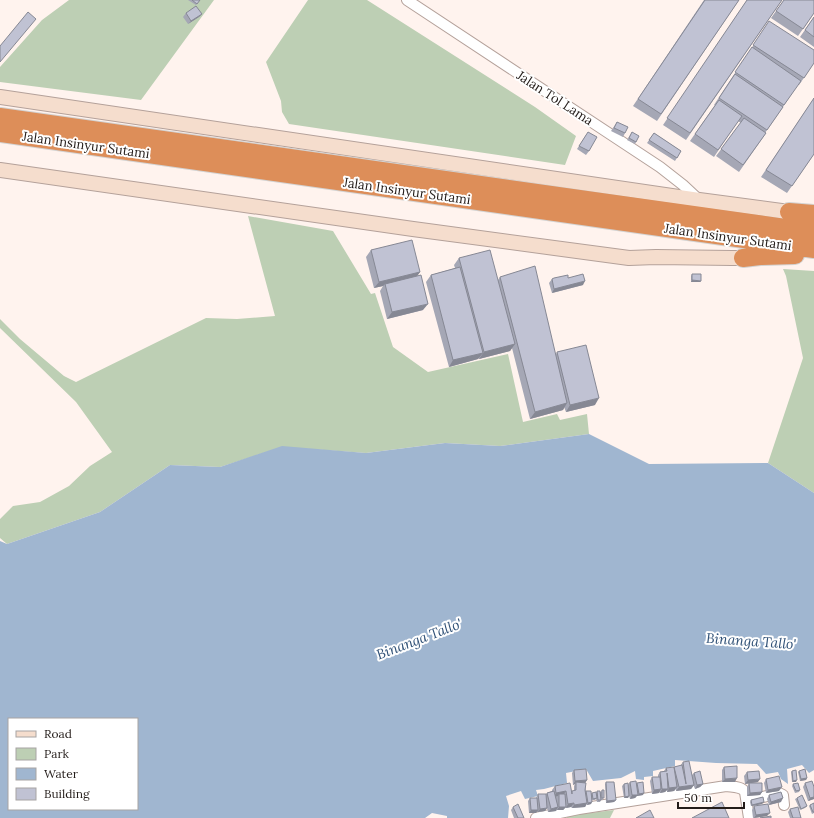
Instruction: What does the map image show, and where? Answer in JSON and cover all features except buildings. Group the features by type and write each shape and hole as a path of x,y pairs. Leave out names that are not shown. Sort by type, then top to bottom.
{"highway":[{"name":"Jalan Insinyur Sutami","path":"0,117 814,232"},
{"name":"Jalan Insinyur Sutami","path":"0,132 814,249"},
{"path":"789,212 814,214"},
{"path":"743,258 814,254"}],"street":[{"name":"Jalan Tol Lama","path":"407,0 660,167 699,200"},
{"path":"0,97 789,212"},
{"path":"0,170 629,258 743,258"},
{"path":"536,818 726,786 738,787 745,792 749,818"},
{"path":"746,801 779,793 783,795 784,805"}],"green space":[{"path":"69,0 214,0 141,100 0,82 0,67 42,20"},
{"path":"308,0 367,0 535,107 576,136 565,165 289,124 282,112 281,101 266,62"},
{"path":"248,216 333,231 371,294 375,293 393,347 428,372 508,354 523,422 557,414 560,420 587,414 589,434 500,446 445,443 366,453 282,447 220,467 170,465 100,512 7,544 0,538 0,519 13,506 40,502 69,486 90,466 112,452 76,402 0,328 0,319 20,339 64,376 76,382 206,318 237,319 275,316"},
{"path":"783,269 814,271 814,493 768,463 803,358 786,276"},
{"path":"614,810 610,818 567,818 566,816"}],"water":[{"name":"Binanga Tallo'","path":"589,434 649,464 768,463 814,493 814,770 809,773 802,765 787,769 788,784 781,779 778,772 766,774 757,764 675,760 675,766 653,771 653,776 644,777 644,780 636,779 635,771 621,778 593,781 586,769 566,773 567,783 536,790 538,796 525,799 521,791 506,796 509,806 508,818 447,818 447,816 432,813 425,818 0,818 0,541 7,544 100,512 170,465 220,467 282,446 366,453 445,443 500,446"}]}
